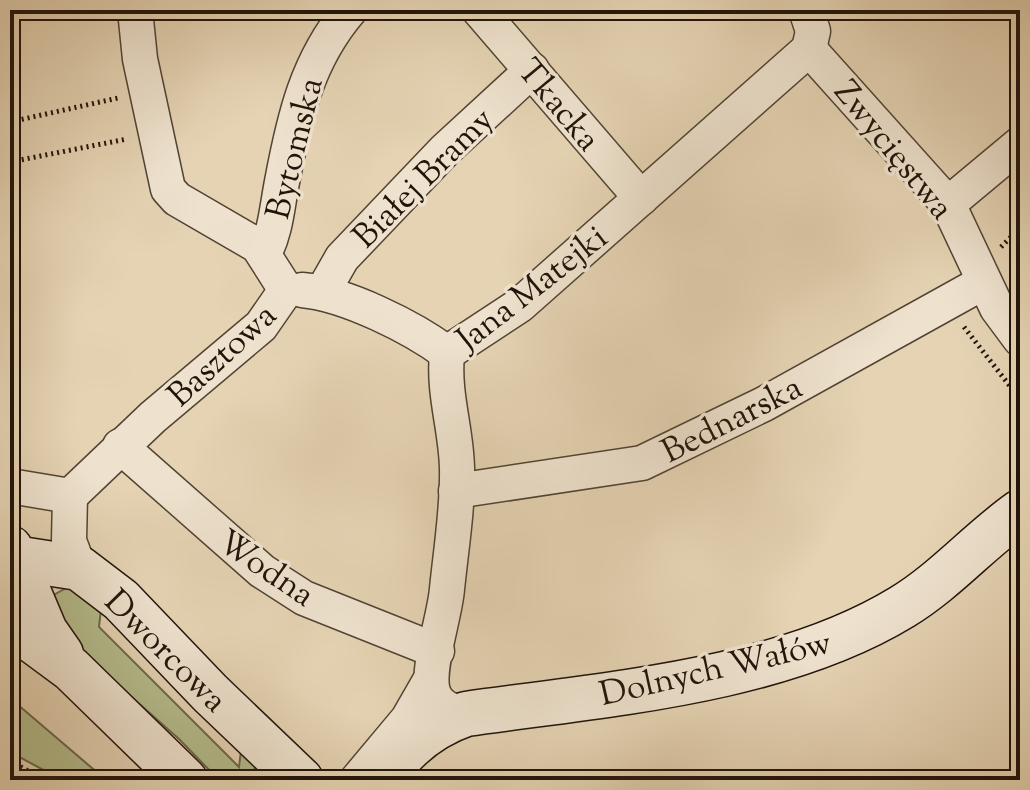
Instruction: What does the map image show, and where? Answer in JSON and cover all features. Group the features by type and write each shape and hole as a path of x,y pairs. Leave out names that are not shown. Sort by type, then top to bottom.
{"street":[{"path":"135,10 155,133 166,183 172,195 248,239 264,254"},
{"name":"Bytomska","path":"286,290 264,254 274,230 292,132 307,78 329,36 350,10"},
{"name":"Tkacka","path":"479,10 641,198"},
{"name":"Jana Matejki","path":"444,687 446,605 457,465 444,385 447,353 520,305 641,198 810,30"},
{"name":"Zwycięstwa","path":"810,30 948,204 997,308 1020,339"},
{"name":"Białej Bramy","path":"322,293 342,258 445,150 532,70"},
{"path":"948,204 1020,144"},
{"name":"Bednarska","path":"456,491 642,463 764,404 984,282"},
{"name":"Basztowa","path":"70,496 120,446 261,326 286,290 322,293 427,338 447,353"},
{"name":"Wodna","path":"120,446 262,571 444,687"},
{"path":"10,486 70,496 69,541 79,568"},
{"name":"Dolnych Wałów","path":"383,780 393,765 424,735 443,722 444,687 661,687 777,659 847,635 923,593 1020,512"},
{"path":"12,553 45,631 71,669"},
{"name":"Dworcowa","path":"12,553 79,568 121,600 210,693 301,780"},
{"path":"10,624 71,669 185,780"},
{"path":"357,780 408,719 444,687"}],"path":[{"path":"10,122 147,91"},
{"path":"10,162 155,133"},
{"path":"998,251 1020,228"},
{"path":"960,321 1020,399"},
{"path":"10,761 45,780"}],"green space":[{"path":"68,587 102,601 99,627 239,767 242,742 261,761 245,780 219,780 179,739 66,639 50,597"},
{"path":"10,698 106,780 62,780 10,752"}]}
